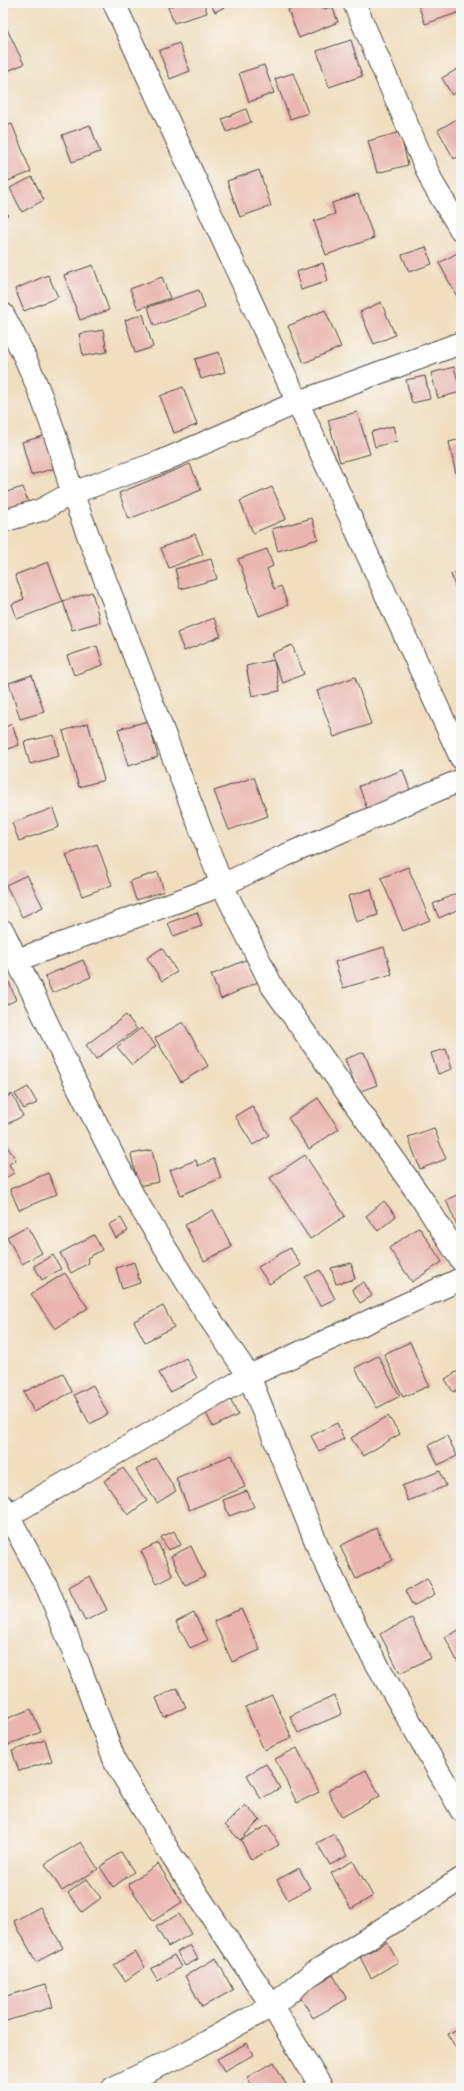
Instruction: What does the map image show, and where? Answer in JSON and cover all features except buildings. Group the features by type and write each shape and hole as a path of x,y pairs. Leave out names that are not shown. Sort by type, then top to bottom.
{"street":[{"path":"114,3 296,403 461,758"},
{"path":"354,3 433,184 461,230"},
{"path":"3,314 21,346 59,441 72,493 222,885 272,986 424,1202 461,1260"},
{"path":"3,521 41,510 72,493 160,462 296,403 461,343"},
{"path":"17,960 222,885 284,856 461,780"},
{"path":"3,931 77,1085 134,1197 200,1304 249,1376 318,1546 359,1633 461,1810"},
{"path":"322,2088 272,2006 173,1858 116,1764 79,1665 46,1587 5,1514 249,1376 461,1279"},
{"path":"113,2088 180,2056 272,2006 310,1975 461,1879"}]}
